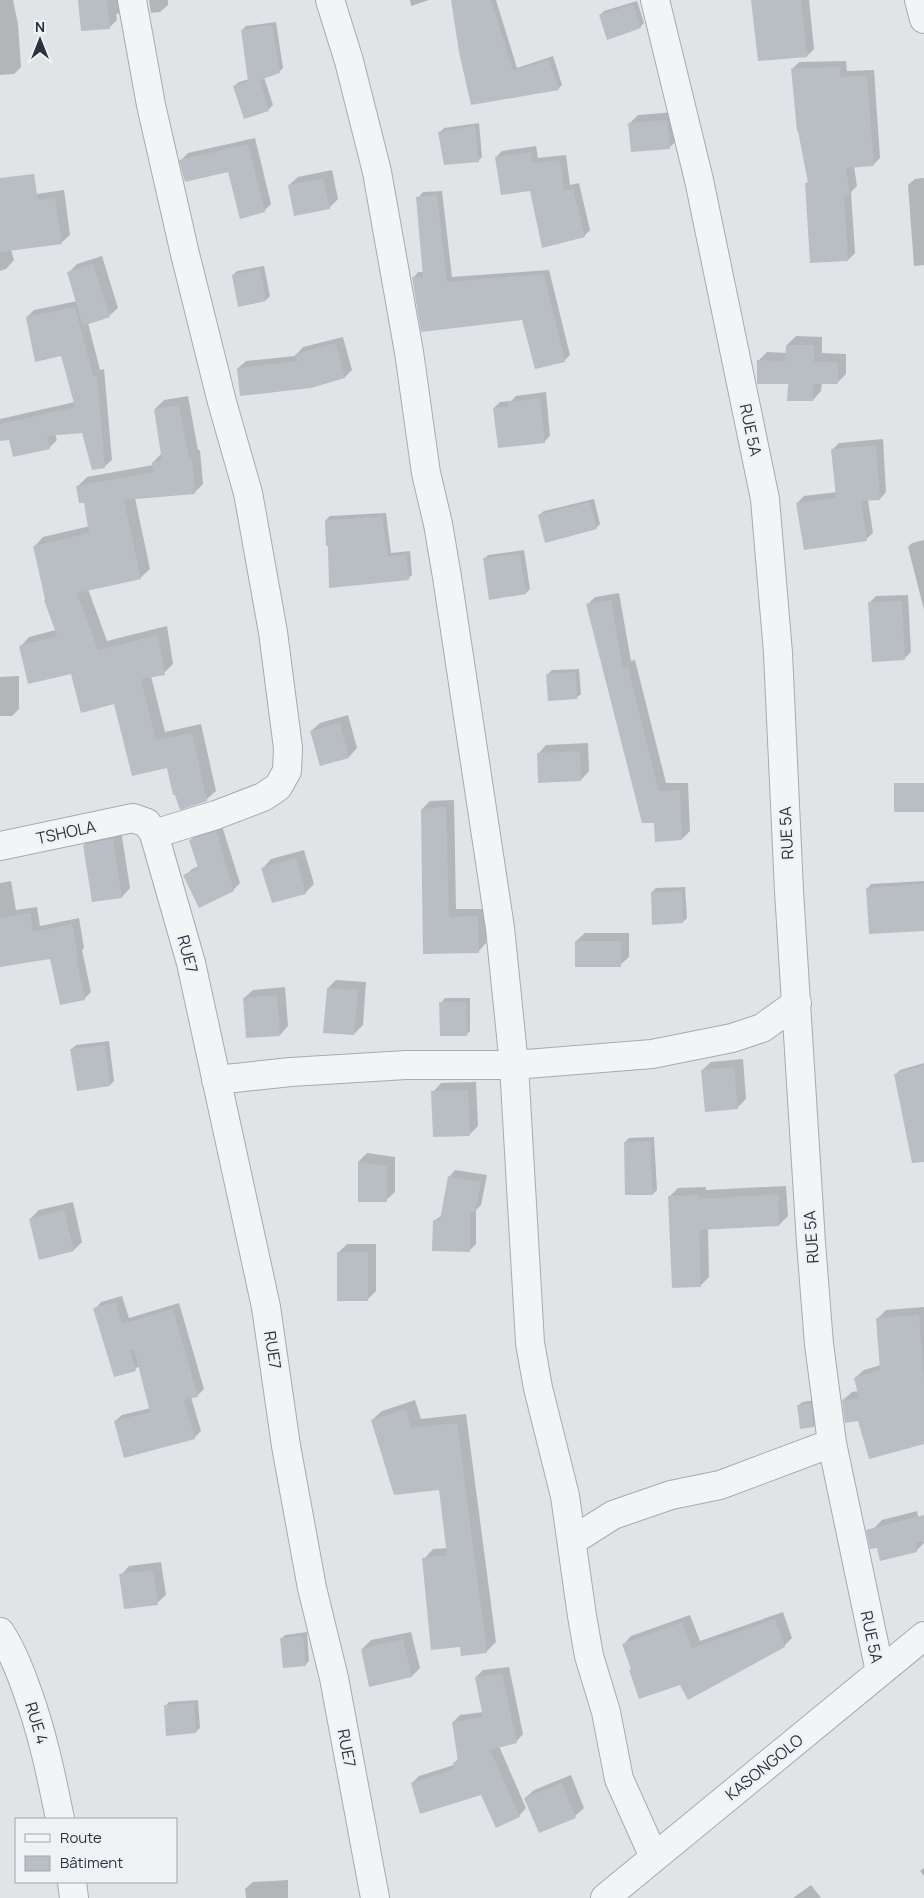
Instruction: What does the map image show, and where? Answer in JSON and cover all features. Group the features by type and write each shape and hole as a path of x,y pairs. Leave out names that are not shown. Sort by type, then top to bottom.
{"street":[{"name":"TSHOLA","path":"0,846 216,815 263,797 278,787 287,771 288,748 273,632 248,493 222,402 186,254 151,105 132,0"},
{"path":"330,0 349,61 377,172 409,352 426,473 438,524 447,577 497,908 514,1065 530,1343 538,1388 565,1496 588,1648 606,1712 618,1779 654,1857"},
{"name":"RUE 5A","path":"656,0 700,180 765,499 778,653 789,891 819,1344 832,1443 880,1672"},
{"path":"920,0 924,19"},
{"name":"RUE7","path":"143,826 191,963 266,1307 286,1446 312,1588 334,1678 375,1898"},
{"path":"216,1080 291,1072 406,1065 514,1065 652,1054 732,1038 762,1028 797,1002"},
{"path":"572,1541 613,1515 671,1495 720,1485 832,1443"},
{"name":"RUE 4","path":"0,1632 12,1650 37,1718 47,1755 60,1818"},
{"name":"KASONGOLO","path":"605,1898 924,1636"},
{"path":"72,1883 74,1898"}],"building":[{"path":"78,0 107,0 110,29 81,31"},
{"path":"451,0 491,0 513,71 549,60 559,90 471,105 459,52"},
{"path":"751,0 801,0 807,57 758,61"},
{"path":"633,4 641,28 607,40 599,15"},
{"path":"272,25 280,73 260,80 269,111 244,119 233,86 248,81 241,30"},
{"path":"840,67 840,77 867,76 874,166 846,168 850,195 844,196 848,261 810,263 805,183 808,183 797,131 791,68"},
{"path":"667,120 670,149 631,152 628,123"},
{"path":"475,126 479,162 444,165 438,132"},
{"path":"248,144 265,212 240,219 228,172 185,182 179,160"},
{"path":"531,152 532,163 560,160 564,190 573,189 585,237 542,248 530,191 501,195 495,157"},
{"path":"34,174 38,200 55,198 62,244 0,252 0,178"},
{"path":"323,178 330,209 294,216 288,185"},
{"path":"437,195 447,282 544,274 565,362 535,369 522,320 421,332 412,277 423,277 416,197"},
{"path":"93,264 110,317 83,326 67,272"},
{"path":"260,269 266,301 238,307 232,275"},
{"path":"75,307 93,376 97,376 105,468 92,470 82,433 47,436 50,449 13,457 9,440 0,441 0,424 75,407 61,356 35,362 26,317"},
{"path":"336,343 345,378 311,388 240,396 237,368 297,361 295,354"},
{"path":"786,345 814,345 814,362 838,362 838,384 813,384 813,401 787,401 788,384 757,384 757,360 785,361"},
{"path":"540,398 545,443 498,448 493,408 509,406 508,402"},
{"path":"179,405 189,459 192,459 195,494 124,500 141,579 77,593 98,650 158,635 165,675 141,679 156,740 192,733 207,801 180,810 175,795 173,795 167,768 132,776 114,704 81,713 71,674 28,684 19,646 57,636 44,600 33,546 89,533 84,503 79,503 76,486 153,472 152,462 162,461 154,409"},
{"path":"876,445 880,500 861,501 867,541 804,550 796,503 836,498 831,449"},
{"path":"590,502 597,529 545,543 538,515"},
{"path":"382,517 388,556 406,554 409,580 329,588 325,520"},
{"path":"520,554 526,594 489,600 483,558"},
{"path":"611,600 623,669 628,667 659,791 680,790 682,840 655,842 654,823 642,823 586,604"},
{"path":"902,601 905,660 872,662 868,602"},
{"path":"576,672 577,699 548,701 546,674"},
{"path":"340,723 349,758 320,766 310,731"},
{"path":"580,751 581,781 538,783 537,753"},
{"path":"894,783 924,783 924,812 894,812"},
{"path":"446,807 449,917 478,916 479,953 423,954 421,809"},
{"path":"216,831 234,891 199,908 183,875 198,868 189,840"},
{"path":"113,838 122,898 92,902 83,845"},
{"path":"296,858 306,894 272,903 261,868"},
{"path":"924,884 924,931 869,934 866,888"},
{"path":"682,891 683,923 652,925 651,892"},
{"path":"30,913 33,932 72,924 78,956 76,957 85,1000 60,1005 50,959 0,967 0,918"},
{"path":"575,941 621,941 621,967 575,967"},
{"path":"327,988 358,990 354,1035 323,1033"},
{"path":"277,995 280,1036 246,1038 243,998"},
{"path":"439,1002 466,1002 467,1036 440,1036"},
{"path":"105,1045 110,1086 77,1091 70,1049"},
{"path":"924,1065 924,1162 912,1163 894,1074"},
{"path":"734,1067 738,1109 705,1112 701,1070"},
{"path":"468,1090 470,1136 433,1137 431,1091"},
{"path":"650,1141 653,1195 625,1195 624,1142"},
{"path":"358,1161 387,1166 387,1202 358,1202"},
{"path":"448,1176 481,1182 475,1212 470,1212 470,1252 432,1251 433,1220 440,1220"},
{"path":"778,1194 779,1226 699,1230 701,1287 672,1288 668,1196 698,1195 698,1199"},
{"path":"64,1210 74,1251 39,1260 29,1219"},
{"path":"337,1252 368,1252 368,1301 337,1301"},
{"path":"116,1302 122,1324 173,1309 198,1397 184,1400 195,1439 124,1458 114,1421 150,1412 134,1349 130,1350 136,1371 114,1377 93,1308"},
{"path":"919,1315 924,1380 924,1444 869,1459 858,1421 845,1423 842,1400 859,1398 854,1378 880,1370 876,1318"},
{"path":"811,1404 814,1427 800,1429 797,1405"},
{"path":"406,1409 411,1428 457,1423 487,1653 461,1656 460,1647 431,1650 422,1558 447,1555 439,1490 394,1495 371,1420"},
{"path":"924,1515 924,1541 915,1543 917,1552 880,1561 877,1548 870,1549 866,1530"},
{"path":"153,1570 158,1605 124,1609 119,1574"},
{"path":"775,1619 785,1647 688,1700 680,1685 639,1699 622,1644 682,1622 692,1648"},
{"path":"303,1636 306,1666 283,1668 280,1638"},
{"path":"403,1639 412,1677 369,1687 361,1649"},
{"path":"502,1674 517,1743 490,1750 520,1817 496,1828 481,1795 420,1814 411,1783 454,1769 453,1763 458,1761 452,1722 483,1717 475,1677"},
{"path":"194,1703 196,1733 166,1736 164,1705"},
{"path":"562,1783 576,1818 539,1833 524,1798"}]}
